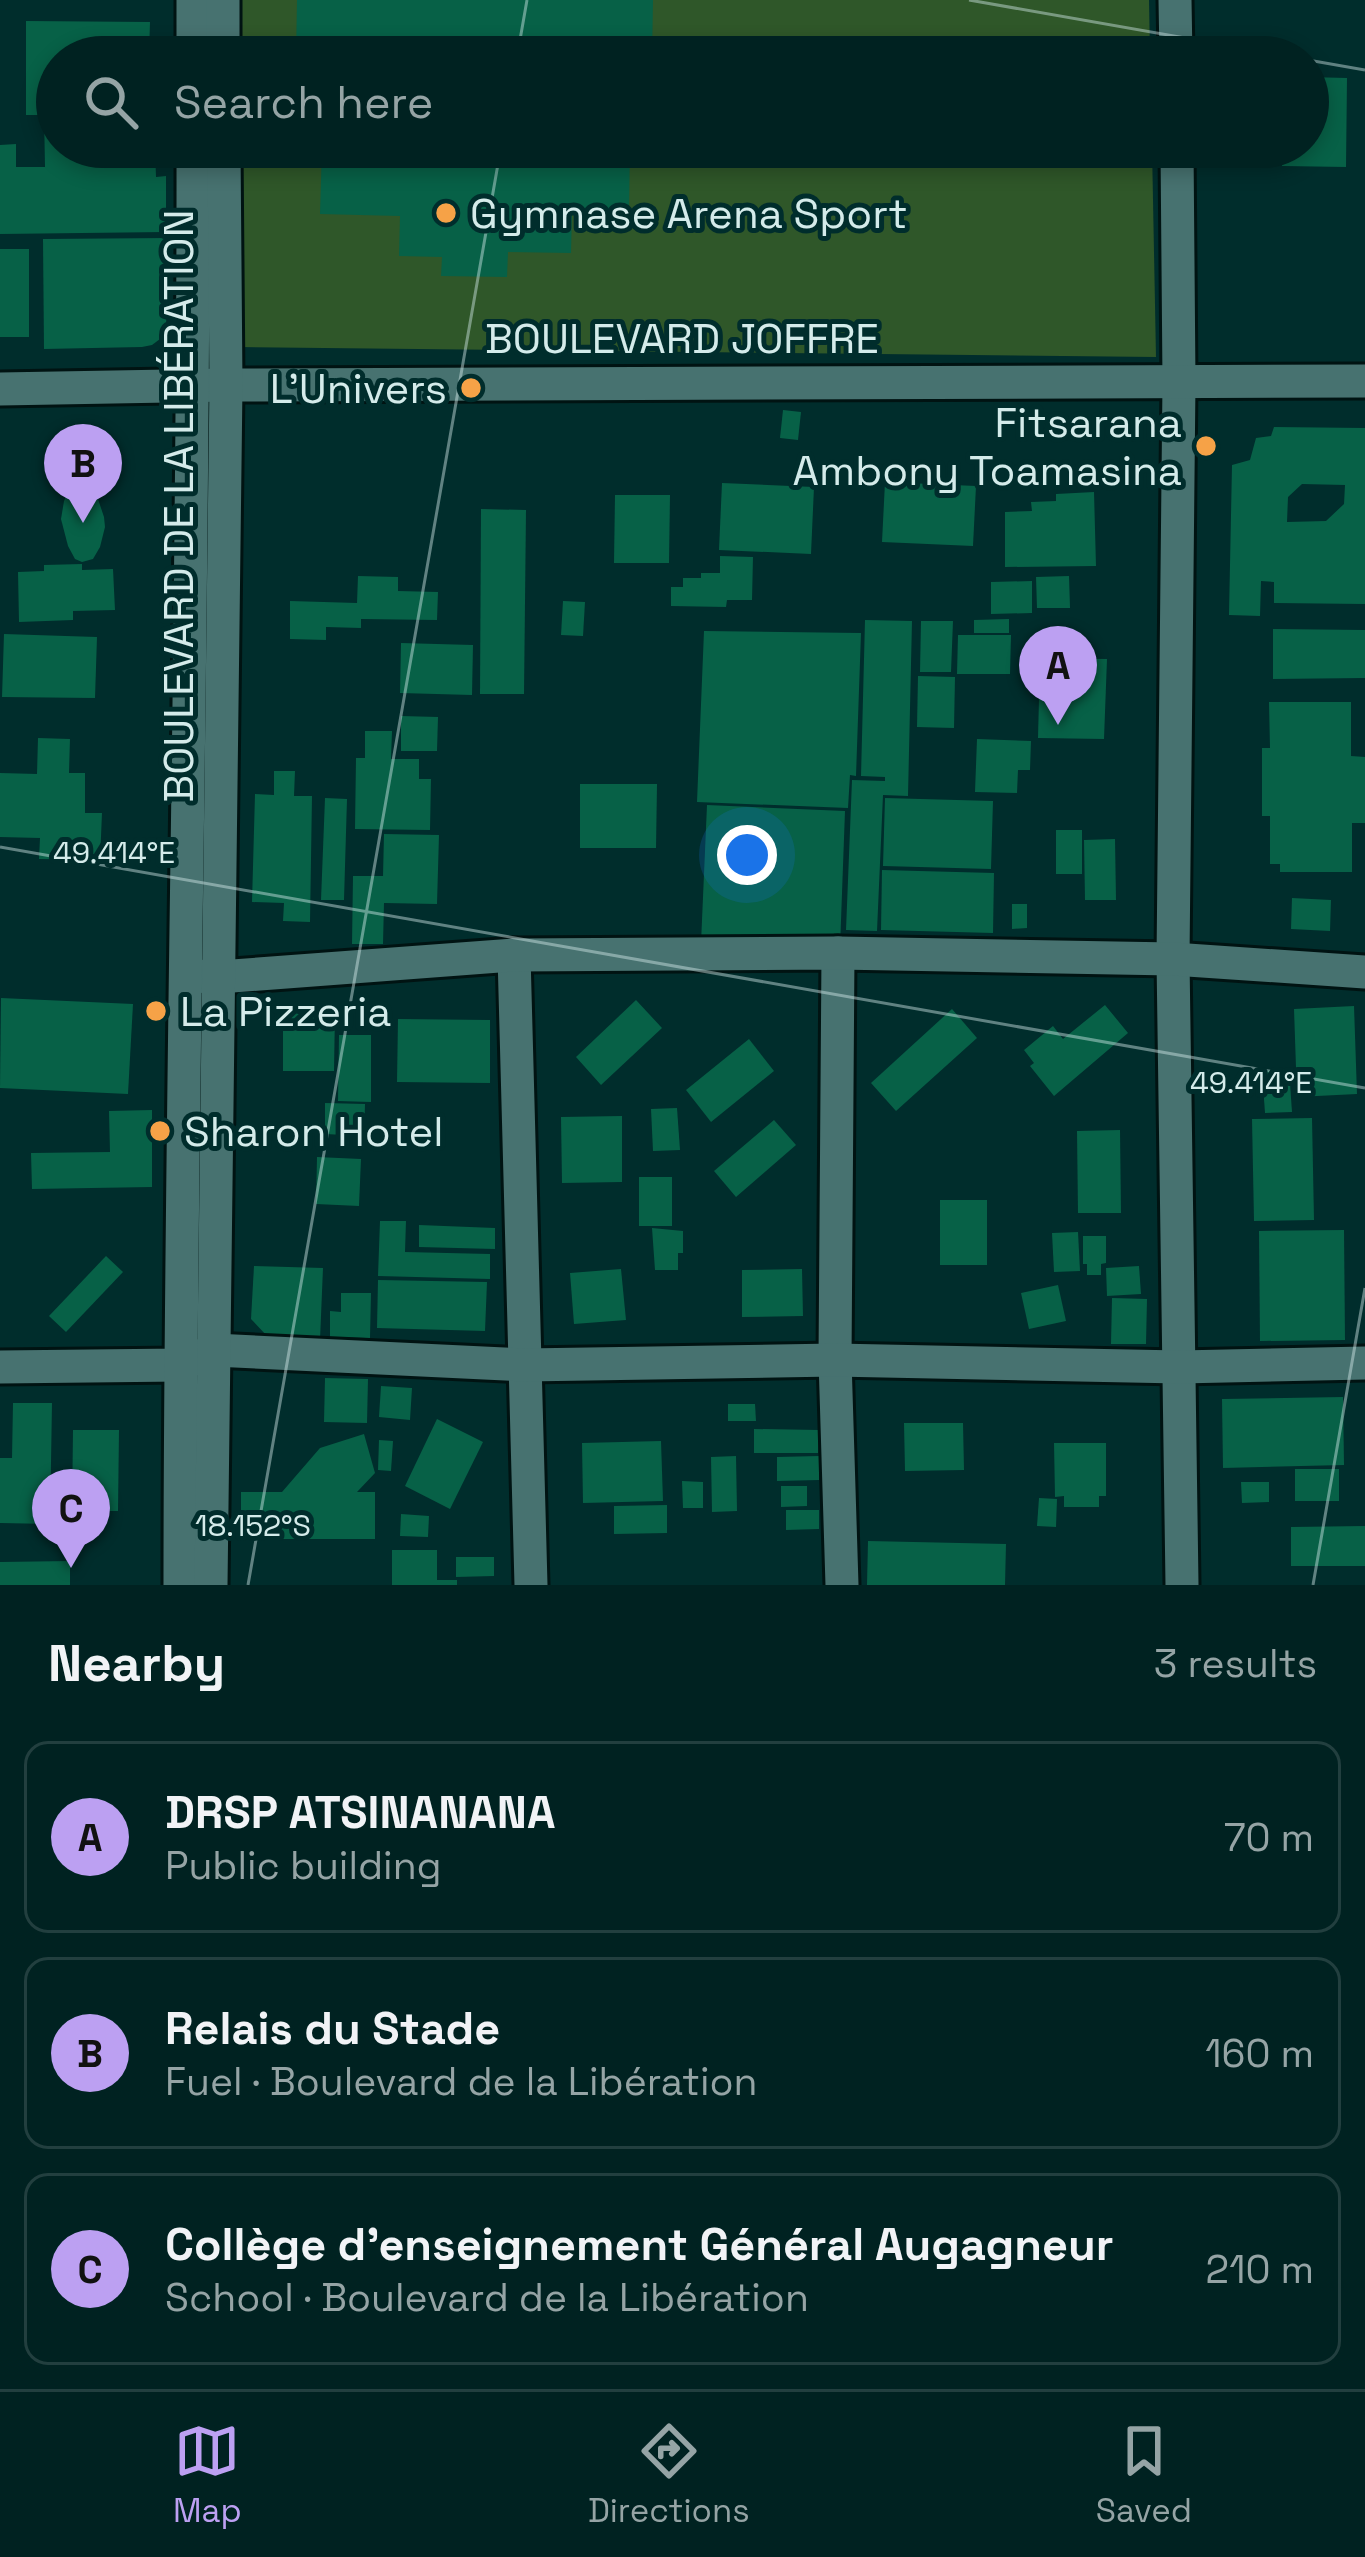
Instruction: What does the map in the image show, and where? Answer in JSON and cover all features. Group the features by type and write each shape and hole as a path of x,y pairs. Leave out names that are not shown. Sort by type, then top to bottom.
{"street":[{"path":"193,0 193,36"},
{"path":"223,0 223,36"},
{"path":"1175,0 1176,36"},
{"name":"BOULEVARD DE LA LIBÉRATION","path":"194,168 210,385"},
{"name":"BOULEVARD DE LA LIBÉRATION","path":"180,1585 180,1365 202,976 210,385 223,168"},
{"path":"1177,168 1173,959 1182,1585"},
{"name":"BOULEVARD JOFFRE","path":"0,389 1365,381"},
{"path":"838,953 835,1360 842,1585"},
{"path":"202,976 514,955 838,953 1173,959 1365,972"},
{"path":"514,955 531,1585"},
{"name":"BOULEVARD DE LA LIBÉRATION","path":"202,976 214,1350 211,1585"},
{"path":"0,1367 180,1365 214,1350 525,1365 835,1360 1365,1364"}],"green space":[{"path":"240,0 1149,0 1150,36 239,36"},
{"path":"239,168 1152,168 1156,357 238,347"}],"building":[{"path":"297,0 653,0 652,36 296,36"},
{"path":"26,21 150,22 150,36 36,36 36,115 26,115"},
{"path":"1329,78 1347,78 1346,167 1329,167"},
{"path":"16,144 16,167 156,168 156,177 166,176 166,232 0,234 0,145"},
{"name":"Gymnase Arena Sport","path":"321,168 630,168 629,211 572,210 571,253 508,252 507,277 441,276 442,257 399,256 400,216 320,214"},
{"path":"168,238 166,331 160,339 142,347 44,349 43,239"},
{"path":"0,249 29,249 29,337 0,337"},
{"path":"783,410 801,412 798,440 780,438"},
{"path":"1274,427 1365,428 1365,604 1274,603 1274,582 1261,581 1260,616 1229,615 1232,465 1250,460 1256,438 1271,436","holes":["1302,484 1345,485 1344,504 1326,521 1287,522 1288,497"]},
{"path":"82,479 94,487 105,527 93,559 82,562 68,546 61,519 71,485"},
{"path":"885,482 976,486 973,546 882,542"},
{"path":"722,483 814,487 811,554 719,550"},
{"path":"1094,492 1096,566 1005,567 1005,512 1032,511 1031,502 1056,501 1056,494"},
{"path":"615,495 670,495 669,563 614,563"},
{"path":"481,509 526,510 524,694 480,694"},
{"path":"720,556 753,557 752,600 727,600 726,607 671,606 671,587 683,587 683,578 720,573"},
{"path":"82,564 82,570 113,569 115,610 73,611 73,620 19,622 18,572 44,571 44,565"},
{"path":"358,576 398,577 398,591 438,592 437,620 361,619 361,628 326,627 326,640 290,639 290,601 357,603"},
{"path":"1069,576 1070,608 1037,608 1036,577"},
{"path":"1032,581 1032,613 991,614 991,582"},
{"path":"563,601 585,602 583,636 561,635"},
{"path":"1009,619 1009,633 974,633 974,620"},
{"path":"865,620 912,621 908,796 883,795 877,931 846,930 852,780 885,781 885,777 861,776"},
{"path":"921,621 953,621 951,672 920,672"},
{"path":"1273,629 1365,630 1365,678 1273,679"},
{"path":"704,631 861,633 856,776 850,775 848,808 697,802"},
{"path":"4,634 97,637 95,698 2,697"},
{"path":"958,635 1011,635 1010,674 957,674"},
{"path":"401,643 473,645 472,695 400,693"},
{"path":"1040,658 1107,659 1104,739 1038,738"},
{"path":"918,676 955,677 954,728 917,727"},
{"path":"1269,702 1351,702 1351,756 1365,757 1365,823 1352,823 1352,872 1280,872 1280,864 1270,864 1270,816 1262,816 1262,748 1270,748"},
{"path":"401,716 438,717 437,751 401,751"},
{"path":"365,731 392,731 391,759 419,759 419,779 431,779 430,830 355,829 356,758 365,758"},
{"path":"38,738 70,739 69,773 85,773 85,813 102,813 100,860 39,859 40,838 0,837 0,773 37,774"},
{"path":"977,739 1031,741 1030,770 1018,770 1017,793 975,792"},
{"path":"274,771 295,771 294,796 312,796 310,922 283,921 284,903 252,902 255,794 274,795"},
{"path":"580,784 657,784 656,848 580,848"},
{"path":"325,798 347,799 344,900 321,900"},
{"path":"885,798 993,801 991,869 883,866"},
{"path":"707,805 845,811 840,948 701,943"},
{"path":"1056,830 1082,830 1082,874 1056,874"},
{"path":"384,834 439,835 437,904 384,903 383,944 352,944 353,876 383,876"},
{"path":"1115,839 1116,900 1085,900 1084,840"},
{"path":"882,870 994,873 993,933 881,930"},
{"path":"1292,898 1331,900 1330,931 1291,929"},
{"path":"1012,904 1027,904 1027,928 1012,929"},
{"path":"1,998 133,1004 128,1094 0,1088"},
{"path":"636,1000 662,1028 601,1085 576,1057"},
{"path":"1105,1005 1128,1033 1054,1096 1030,1066 1034,1063 1024,1050 1053,1026 1063,1039"},
{"path":"1354,1006 1357,1094 1297,1097 1294,1009"},
{"path":"952,1009 977,1038 896,1111 871,1083"},
{"path":"283,1013 335,1013 334,1071 283,1071"},
{"path":"398,1019 490,1020 490,1083 397,1082"},
{"path":"339,1035 371,1035 371,1102 338,1101"},
{"path":"749,1039 774,1071 711,1122 686,1090"},
{"path":"1289,1069 1292,1112 1265,1113 1262,1071"},
{"path":"325,1103 365,1104 364,1136 325,1134"},
{"path":"677,1108 680,1150 653,1151 651,1109"},
{"path":"152,1110 152,1187 32,1189 31,1153 110,1152 109,1111"},
{"path":"622,1116 622,1182 562,1183 561,1117"},
{"path":"1312,1118 1314,1220 1254,1221 1252,1119"},
{"path":"774,1120 796,1145 736,1197 714,1171"},
{"path":"1120,1130 1121,1213 1078,1213 1077,1131"},
{"path":"317,1157 361,1159 359,1206 316,1204"},
{"path":"639,1177 672,1177 672,1226 639,1226"},
{"path":"940,1200 987,1200 987,1265 940,1265"},
{"path":"380,1221 406,1221 405,1252 490,1254 490,1279 378,1276"},
{"path":"419,1225 495,1228 495,1249 419,1247"},
{"path":"652,1228 683,1231 678,1270 655,1270"},
{"path":"1344,1230 1345,1340 1260,1341 1259,1231"},
{"path":"1078,1232 1080,1271 1054,1272 1052,1233"},
{"path":"1083,1236 1106,1236 1101,1275 1087,1275"},
{"path":"106,1256 123,1272 66,1332 49,1316"},
{"path":"254,1266 323,1268 320,1340 268,1337 251,1319"},
{"path":"1139,1266 1141,1294 1107,1296 1106,1268"},
{"path":"621,1269 626,1320 574,1324 570,1273"},
{"path":"802,1269 803,1316 742,1317 742,1270"},
{"path":"378,1280 487,1282 485,1331 377,1328"},
{"path":"1058,1285 1066,1321 1029,1329 1021,1293"},
{"path":"341,1293 371,1293 370,1338 330,1337 330,1311 341,1312"},
{"path":"1112,1298 1147,1299 1146,1344 1111,1344"},
{"path":"325,1378 368,1379 367,1423 324,1422"},
{"path":"381,1386 412,1388 410,1420 379,1417"},
{"path":"1343,1397 1344,1465 1223,1468 1222,1399"},
{"path":"13,1403 52,1403 50,1524 0,1523 0,1458 12,1458"},
{"path":"728,1404 755,1404 756,1421 728,1421"},
{"path":"437,1419 483,1442 450,1509 405,1486"},
{"path":"904,1423 963,1423 964,1470 905,1471"},
{"path":"754,1429 819,1430 818,1453 754,1453"},
{"path":"73,1430 119,1430 118,1511 72,1511"},
{"path":"364,1434 375,1473 357,1492 375,1492 375,1539 241,1539 241,1492 282,1492 320,1448"},
{"path":"379,1440 393,1441 391,1471 378,1470"},
{"path":"661,1441 663,1501 583,1503 582,1443"},
{"path":"1054,1443 1106,1443 1106,1496 1099,1496 1099,1507 1064,1507 1064,1496 1055,1497"},
{"path":"736,1456 737,1511 712,1512 711,1457"},
{"path":"819,1456 819,1480 777,1481 777,1457"},
{"path":"1295,1469 1339,1469 1339,1501 1295,1501"},
{"path":"682,1481 703,1482 703,1508 683,1508"},
{"path":"1241,1482 1269,1482 1269,1502 1242,1503"},
{"path":"781,1486 807,1486 807,1506 781,1507"},
{"path":"1039,1498 1057,1499 1056,1527 1037,1526"},
{"path":"667,1505 667,1533 614,1534 614,1506"},
{"path":"786,1510 819,1510 819,1529 786,1530"},
{"path":"401,1514 429,1516 428,1537 400,1536"},
{"path":"1365,1526 1365,1566 1291,1566 1291,1527"},
{"path":"868,1541 1006,1544 1005,1585 867,1585"},
{"path":"392,1550 437,1550 437,1580 457,1580 457,1585 392,1585"},
{"path":"456,1557 494,1557 494,1576 456,1577"},
{"path":"70,1561 70,1585 0,1585 0,1562"}],"place":[{"name":"Gymnase Arena Sport","path":"446,213"},
{"name":"L'Univers","path":"471,388"},
{"name":"Fitsarana Ambony Toamasina","path":"1206,446"},
{"name":"Relais du Stade","path":"83,523"},
{"name":"DRSP ATSINANANA","path":"1058,725"},
{"name":"La Pizzeria","path":"156,1011"},
{"name":"Sharon Hotel","path":"160,1131"},
{"name":"Collège d'enseignement Général Augagneur","path":"71,1568"}]}
